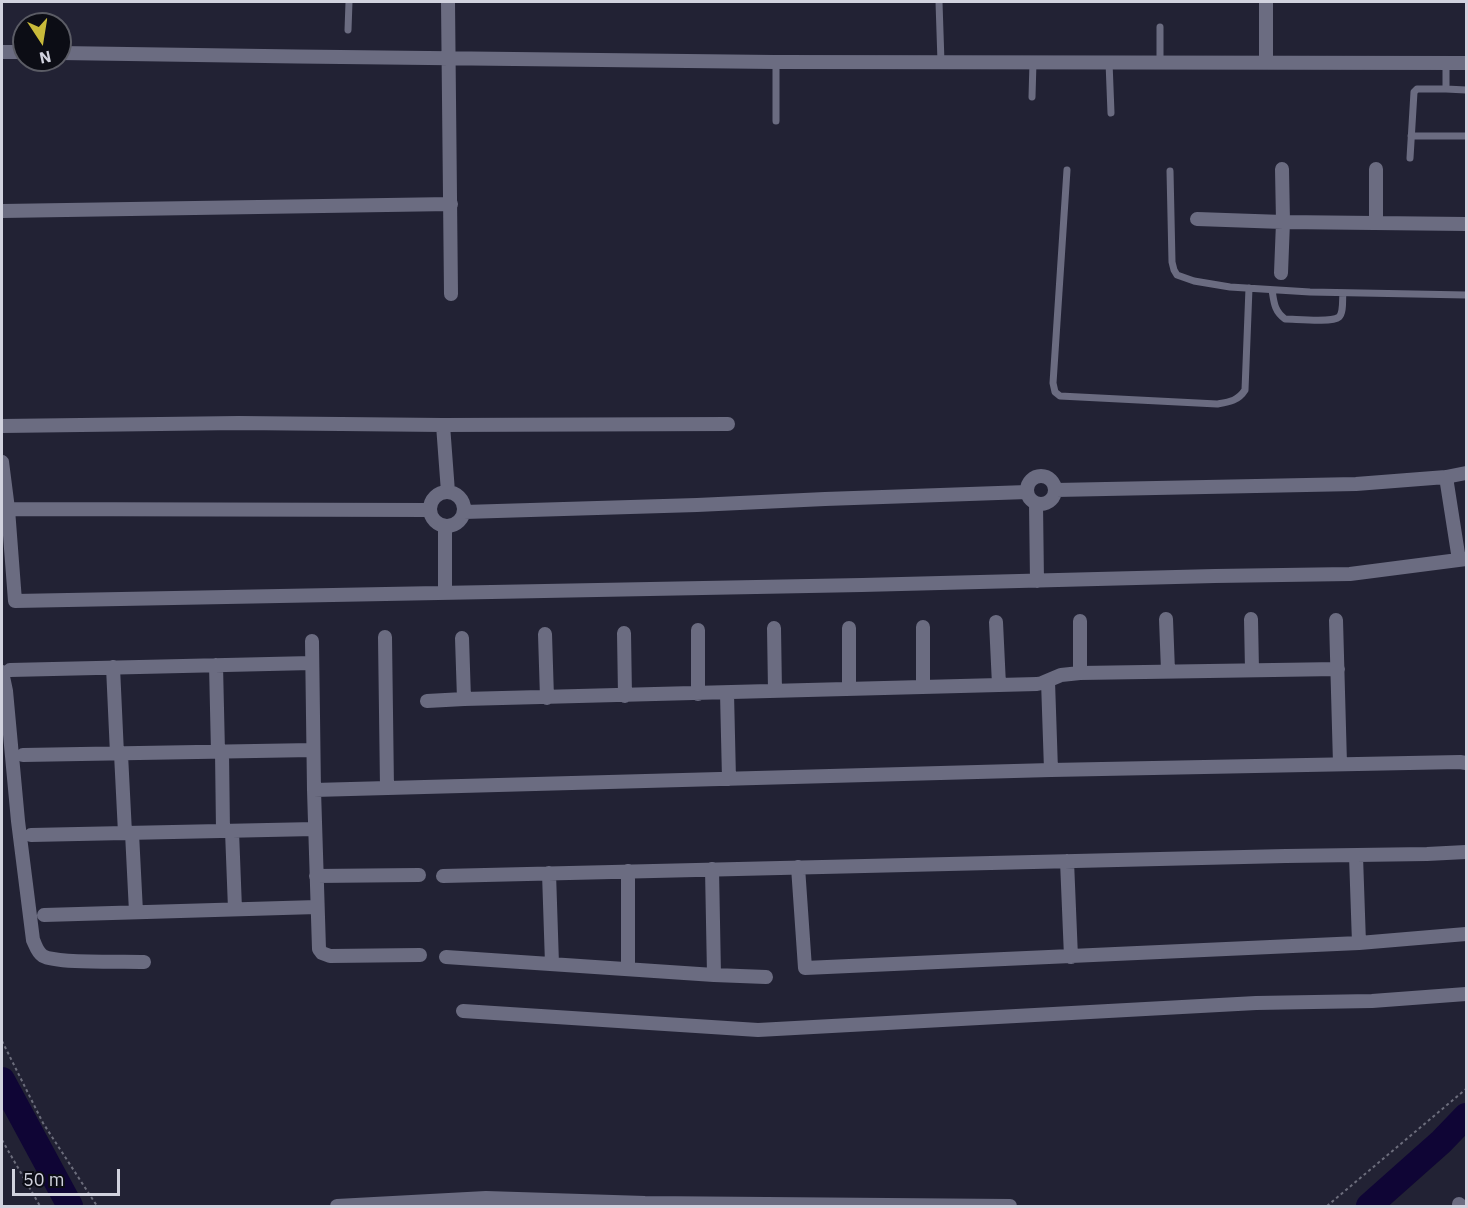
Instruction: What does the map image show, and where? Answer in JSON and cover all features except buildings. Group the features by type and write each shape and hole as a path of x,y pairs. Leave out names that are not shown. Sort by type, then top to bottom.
{"street":[{"path":"448,2 451,294"},
{"path":"1266,2 1266,61"},
{"path":"72,53 776,62 1467,63"},
{"path":"1281,273 1282,169"},
{"path":"1376,169 1376,223"},
{"path":"2,211 451,204"},
{"path":"1197,219 1467,224"},
{"path":"2,426 239,423 728,424"},
{"path":"443,425 448,492"},
{"path":"2,462 15,601 1350,574 1463,559 1446,477"},
{"path":"1056,490 1356,484 1446,477 1467,473"},
{"path":"1040,476 1053,481 1056,490 1050,501 1044,504 1036,504 1027,492 1028,485 1040,476"},
{"path":"448,492 458,496 464,506 459,522 445,527 433,521 429,510 430,504 437,495 448,492"},
{"path":"464,512 1027,492"},
{"path":"1036,504 1037,581"},
{"path":"8,509 429,510"},
{"path":"445,527 445,592"},
{"path":"1166,619 1168,671"},
{"path":"1251,619 1252,670"},
{"path":"1336,620 1340,764"},
{"path":"1080,621 1080,673"},
{"path":"996,622 999,685"},
{"path":"923,627 923,687"},
{"path":"774,628 775,691"},
{"path":"849,628 849,689"},
{"path":"698,630 698,694"},
{"path":"624,633 625,696"},
{"path":"545,634 547,698"},
{"path":"385,637 387,788"},
{"path":"462,638 464,699"},
{"path":"312,641 319,949 330,956 420,955"},
{"path":"144,962 59,960 46,957 39,952 33,940 18,821 6,671 312,663"},
{"path":"216,665 220,752 235,909"},
{"path":"112,667 136,912"},
{"path":"427,701 1037,684 1061,675 1080,673 1338,669"},
{"path":"1048,681 1051,770"},
{"path":"728,693 729,779"},
{"path":"23,755 314,750"},
{"path":"314,790 1051,770 1464,762"},
{"path":"31,835 315,829"},
{"path":"443,876 1467,852"},
{"path":"1356,856 1359,943"},
{"path":"1067,861 1071,957"},
{"path":"798,867 805,968 1359,943 1467,934"},
{"path":"712,869 714,975"},
{"path":"628,871 628,969"},
{"path":"549,873 552,964"},
{"path":"316,876 419,875"},
{"path":"44,915 317,907"},
{"path":"446,957 714,975 766,976"},
{"path":"463,1011 758,1030 1256,1003 1372,1001 1467,994"},
{"path":"337,1206 486,1198 645,1205 1010,1206"}],"lane":[{"path":"348,30 349,2"},
{"path":"939,2 941,62"},
{"path":"1160,27 1160,61"},
{"path":"776,62 776,121"},
{"path":"1032,97 1033,62"},
{"path":"1109,62 1111,113"},
{"path":"1446,63 1446,89"},
{"path":"1410,158 1414,92 1417,89 1467,90"},
{"path":"1410,136 1467,136"},
{"path":"1067,170 1053,383 1055,392 1060,396 1216,404 1240,397 1245,390 1250,288"},
{"path":"1170,171 1172,262 1178,275 1194,281 1230,287 1272,290 1467,295"},
{"path":"1272,290 1275,308 1285,319 1331,320 1339,317 1342,312 1343,293"}],"path":[{"path":"2,1041 43,1123 97,1206"},
{"path":"1327,1206 1467,1089"},
{"path":"2,1140 40,1206"}],"waterway":[{"path":"2,1080 70,1206"},
{"path":"1369,1206 1441,1142 1466,1116"}]}
